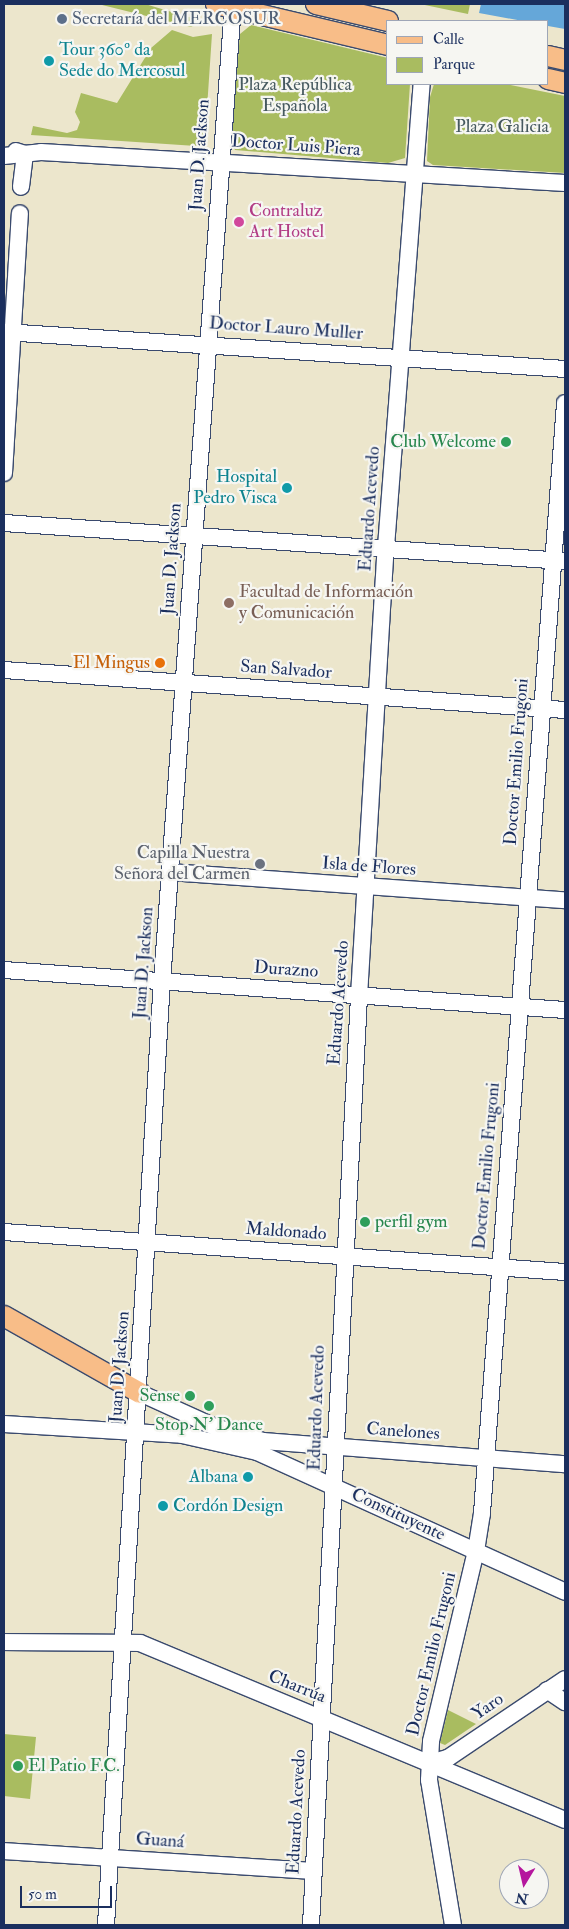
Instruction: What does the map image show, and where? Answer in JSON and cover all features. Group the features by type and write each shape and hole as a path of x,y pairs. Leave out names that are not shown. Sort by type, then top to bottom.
{"main road":[{"path":"316,4 386,21"},
{"path":"227,5 386,45"},
{"path":"549,56 565,60"},
{"path":"549,79 565,82"},
{"name":"Constituyente","path":"4,1316 140,1393"}],"street":[{"name":"Juan D. Jackson","path":"106,1925 140,1393 162,981 208,344 220,161 227,5"},
{"name":"Eduardo Acevedo","path":"311,1925 344,1256 386,547 413,174 422,85"},
{"name":"Doctor Luis Piera","path":"4,148 25,154"},
{"name":"Doctor Luis Piera","path":"4,156 41,152 220,161 565,183"},
{"path":"21,187 25,154"},
{"path":"4,473 8,333 20,213"},
{"name":"Doctor Lauro Muller","path":"8,333 208,344 565,369"},
{"name":"Doctor Emilio Frugoni","path":"453,1925 429,1780 430,1762 432,1742 476,1551 485,1458 542,708 558,560 565,403"},
{"path":"4,523 194,534 558,560"},
{"name":"San Salvador","path":"4,670 565,710"},
{"name":"Isla de Flores","path":"170,872 366,888 565,900"},
{"name":"Durazno","path":"4,970 359,996 520,1005 565,1010"},
{"name":"Maldonado","path":"4,1232 565,1272"},
{"name":"Constituyente","path":"140,1393 233,1440 565,1592"},
{"name":"Canelones","path":"4,1424 136,1434 182,1435 565,1464"},
{"name":"Charrúa","path":"4,1642 123,1641 140,1643 430,1762 565,1820"},
{"name":"Yaro","path":"430,1762 448,1758 565,1678"},
{"path":"547,1690 565,1702"},
{"name":"Guaná","path":"4,1851 313,1871"}],"green space":[{"path":"98,4 145,4 202,21 191,27"},
{"path":"420,4 470,4 468,14"},
{"name":"Plaza República Española","path":"251,25 386,58 386,85 410,85 405,158 388,163 235,150 231,143 240,34"},
{"path":"172,30 193,37 212,34 205,138 196,146 31,135 33,126 67,133 77,130 80,122 75,112 81,93 117,103 151,48"},
{"name":"Plaza Galicia","path":"434,85 510,85 565,96 565,173 433,165 427,161 430,97"},
{"path":"448,1710 476,1724 445,1745 440,1743"},
{"name":"El Patio F.C.","path":"4,1734 36,1737 30,1799 4,1796"}],"water":[{"path":"481,4 565,4 565,29 549,26 549,20 518,20 479,13"}],"place":[{"name":"Secretaría del MERCOSUR","path":"62,19"},
{"name":"Tour 360º da Sede do Mercosul","path":"49,61"},
{"name":"Contraluz Art Hostel","path":"239,222"},
{"name":"Club Welcome","path":"506,442"},
{"name":"Hospital Pedro Visca","path":"287,488"},
{"name":"Facultad de Información y Comunicación","path":"229,603"},
{"name":"El Mingus","path":"160,663"},
{"name":"Capilla Nuestra Señora del Carmen","path":"260,864"},
{"name":"perfil gym","path":"365,1222"},
{"name":"Sense","path":"190,1396"},
{"name":"Stop N' Dance","path":"209,1406"},
{"name":"Albana","path":"248,1477"},
{"name":"Cordón Design","path":"163,1506"},
{"name":"El Patio F.C.","path":"18,1766"}]}
